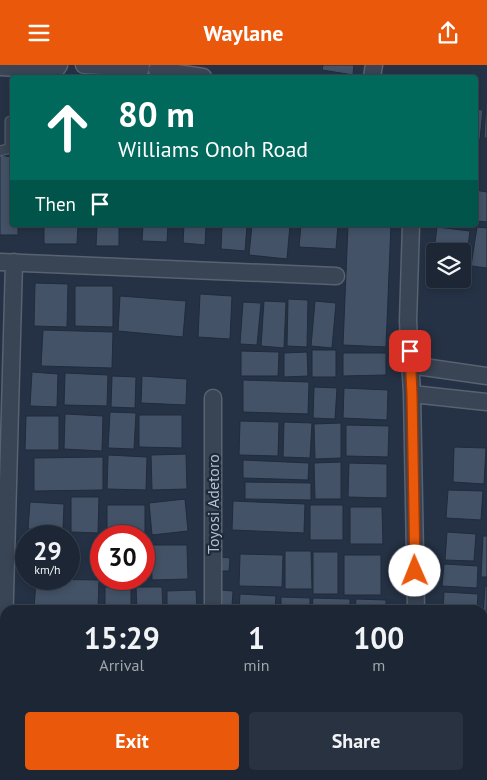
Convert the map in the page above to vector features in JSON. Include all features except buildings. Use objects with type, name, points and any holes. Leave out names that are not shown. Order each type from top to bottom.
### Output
[{"type":"street","points":[[0,67],[52,70],[59,65]]},
{"type":"street","points":[[84,65],[149,69],[190,75]]},
{"type":"street","points":[[412,227],[408,321],[412,395],[416,605]]},
{"type":"street","points":[[2,605],[7,262],[336,276]]},
{"type":"street","points":[[410,365],[487,375]]},
{"type":"street","points":[[412,395],[487,402]]},
{"type":"street","name":"Toyosi Adetoro","points":[[213,398],[213,605]]},
{"type":"lane","points":[[0,151],[10,147],[10,121]]},
{"type":"route","points":[[410,351],[415,571]]}]
